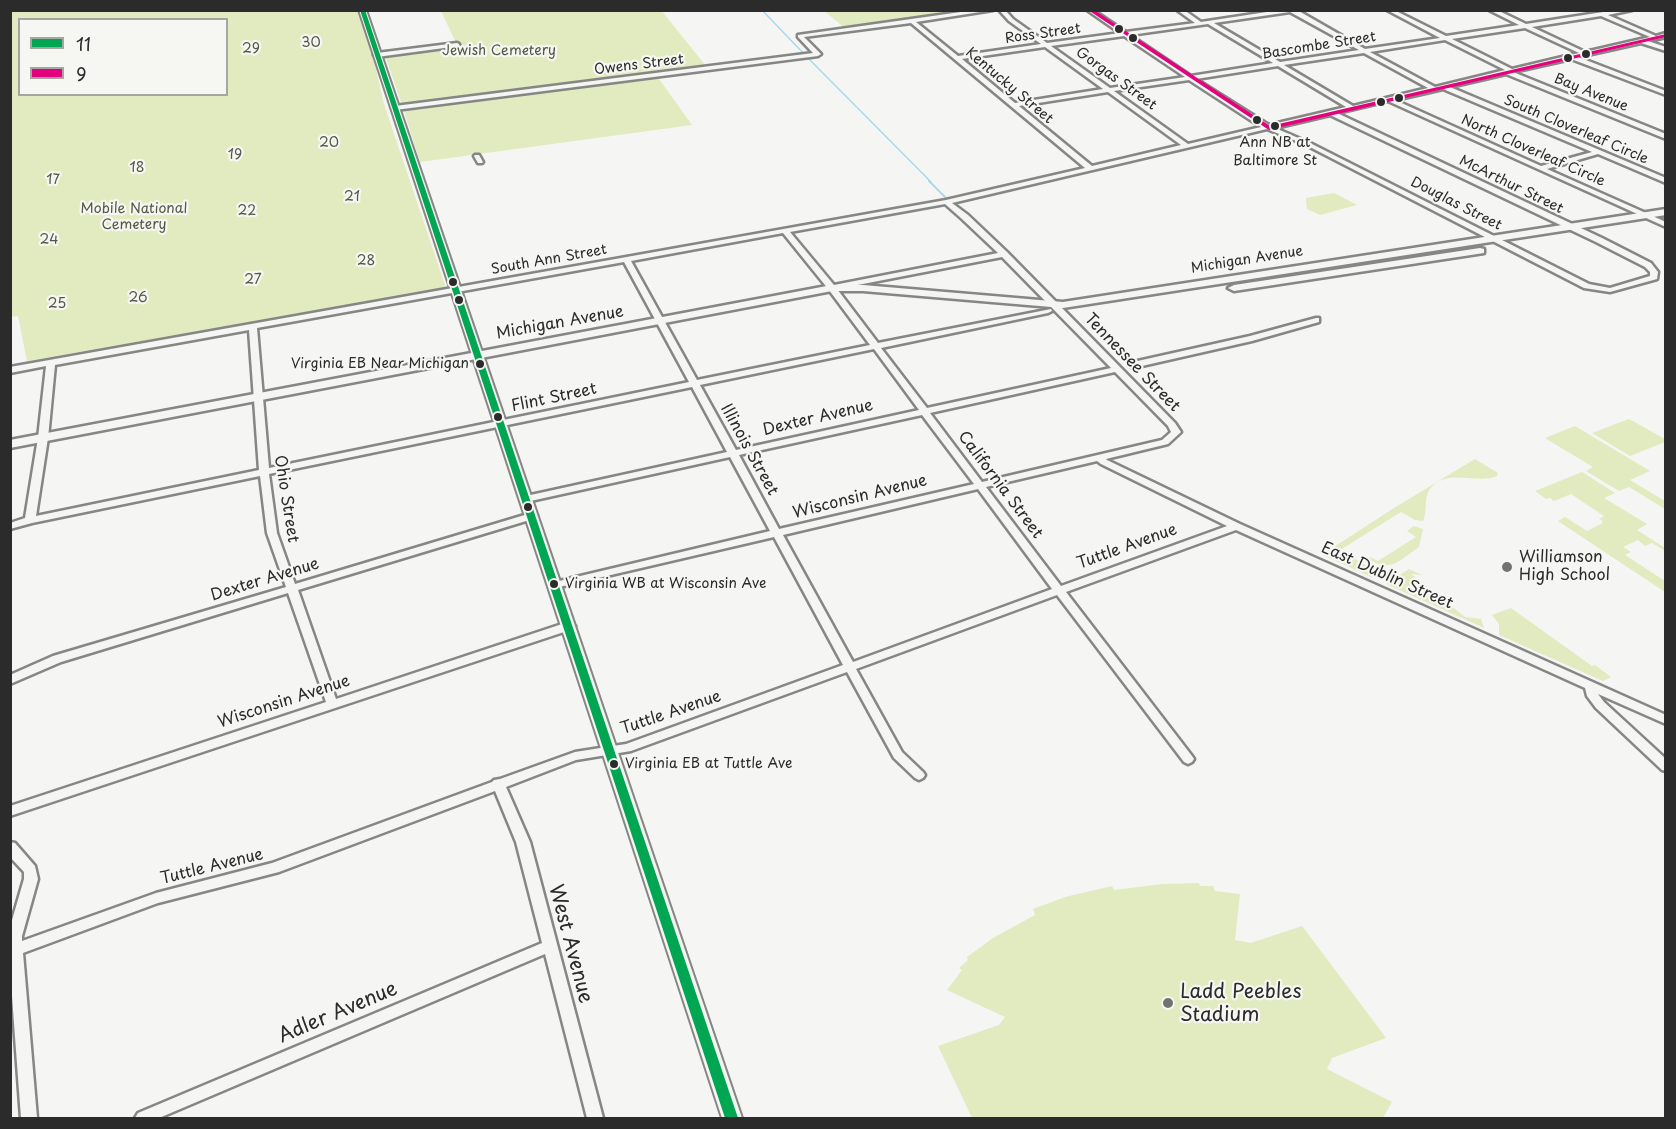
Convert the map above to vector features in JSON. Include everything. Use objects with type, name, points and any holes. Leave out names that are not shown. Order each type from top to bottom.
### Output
[{"type":"main road","name":"Michigan Avenue","points":[[10,444],[832,288],[881,284],[1054,309],[1645,215],[1664,221]]},
{"type":"main road","name":"Michigan Avenue","points":[[832,288],[1054,309],[1509,246],[1664,221]]},
{"type":"street","points":[[368,10],[362,11],[732,1119]]},
{"type":"street","points":[[912,21],[991,10]]},
{"type":"street","name":"Gorgas Street","points":[[1001,10],[1011,20],[1049,45],[1188,147]]},
{"type":"street","name":"Douglas Street","points":[[1089,10],[1260,124],[1308,144],[1587,286],[1610,290],[1634,284]]},
{"type":"street","points":[[1179,10],[1201,24]]},
{"type":"street","name":"Bay Avenue","points":[[1389,10],[1509,72],[1665,137]]},
{"type":"street","points":[[1491,10],[1585,54]]},
{"type":"street","points":[[1592,10],[1656,37]]},
{"type":"street","name":"Bascombe Street","points":[[1012,105],[1630,10]]},
{"type":"street","points":[[1293,11],[1434,89]]},
{"type":"street","name":"Ross Street","points":[[957,58],[1293,11]]},
{"type":"street","name":"Owens Street","points":[[395,108],[818,54],[800,36],[912,21]]},
{"type":"street","name":"Kentucky Street","points":[[912,21],[1091,169]]},
{"type":"street","points":[[1210,22],[1352,108]]},
{"type":"street","points":[[1188,147],[1665,35]]},
{"type":"street","points":[[1642,41],[1665,49]]},
{"type":"street","points":[[377,55],[457,45]]},
{"type":"street","points":[[1572,57],[1665,93]]},
{"type":"street","name":"South Cloverleaf Circle","points":[[1444,87],[1665,181]]},
{"type":"street","points":[[1657,89],[1665,87]]},
{"type":"street","name":"North Cloverleaf Circle","points":[[1390,99],[1645,215]]},
{"type":"street","name":"McArthur Street","points":[[1331,113],[1648,265],[1654,272],[1654,276],[1634,284]]},
{"type":"street","name":"South Ann Street","points":[[10,370],[946,202],[1188,147]]},
{"type":"street","points":[[1542,168],[1599,152]]},
{"type":"street","name":"Tennessee Street","points":[[946,202],[1004,254],[1054,309],[1172,425],[1176,432],[1172,438]]},
{"type":"street","name":"California Street","points":[[785,231],[832,288],[1188,759]]},
{"type":"street","points":[[881,284],[1004,254]]},
{"type":"street","name":"Illinois Street","points":[[627,260],[898,755],[919,775]]},
{"type":"street","name":"Flint Street","points":[[10,526],[30,520],[1054,309]]},
{"type":"street","points":[[1133,365],[1252,338],[1316,320]]},
{"type":"street","name":"Ohio Street","points":[[253,327],[264,472],[272,533],[332,703]]},
{"type":"street","points":[[30,520],[44,438],[51,362]]},
{"type":"street","name":"Dexter Avenue","points":[[526,499],[1117,369]]},
{"type":"street","name":"Wisconsin Avenue","points":[[555,585],[1166,442],[1172,438]]},
{"type":"street","name":"East Dublin Street","points":[[1098,457],[1236,526],[1665,720]]},
{"type":"street","name":"Dexter Avenue","points":[[10,680],[57,659],[532,516]]},
{"type":"street","name":"Tuttle Avenue","points":[[13,951],[156,898],[274,868],[575,756],[627,748],[1236,526]]},
{"type":"street","name":"Wisconsin Avenue","points":[[10,811],[568,626]]},
{"type":"street","points":[[1591,687],[1593,696],[1600,705],[1665,767]]},
{"type":"street","name":"West Avenue","points":[[498,783],[523,842],[595,1119]]},
{"type":"street","points":[[10,847],[30,870],[31,879],[13,951],[29,1119]]},
{"type":"street","name":"Adler Avenue","points":[[143,1119],[550,946]]},
{"type":"green space","name":"Mobile National Cemetery","points":[[11,10],[358,11],[373,57],[384,104],[446,288],[27,361],[18,316],[10,317]]},
{"type":"green space","name":"Jewish Cemetery","points":[[661,10],[706,66],[402,105],[385,55],[458,47],[441,11]]},
{"type":"green space","points":[[824,11],[991,11],[845,28]]},
{"type":"green space","points":[[657,76],[692,125],[420,162],[403,108]]},
{"type":"green space","points":[[1334,193],[1357,205],[1320,215],[1307,209],[1306,198]]},
{"type":"green space","points":[[1629,419],[1665,439],[1665,442],[1630,456],[1592,433]]},
{"type":"green space","points":[[1575,426],[1650,471],[1630,480],[1665,501],[1665,509],[1629,487],[1619,491],[1586,471],[1593,467],[1545,438]]},
{"type":"green space","points":[[1475,459],[1498,473],[1497,476],[1480,479],[1453,478],[1437,482],[1428,493],[1423,521],[1415,520],[1401,512],[1340,550],[1374,570],[1376,574],[1371,577],[1323,554],[1394,508]]},
{"type":"green space","points":[[1582,472],[1615,493],[1604,498],[1647,524],[1637,530],[1665,548],[1665,551],[1652,543],[1645,546],[1638,540],[1623,547],[1631,552],[1625,555],[1665,581],[1665,592],[1558,521],[1565,517],[1587,531],[1601,524],[1603,521],[1599,519],[1604,516],[1571,494],[1554,501],[1550,498],[1546,499],[1535,491]]},
{"type":"green space","points":[[1414,526],[1423,529],[1419,547],[1406,557],[1389,565],[1368,559],[1370,557],[1378,561],[1416,537],[1407,531]]},
{"type":"green space","points":[[1409,569],[1422,575],[1411,574],[1465,617],[1481,619],[1484,628],[1386,584]]},
{"type":"green space","points":[[1511,608],[1611,677],[1603,681],[1499,635],[1499,624],[1492,615]]},
{"type":"green space","name":"Ladd Peebles Stadium","points":[[1199,883],[1200,886],[1213,886],[1215,891],[1240,894],[1235,940],[1251,943],[1302,926],[1386,1038],[1332,1058],[1327,1069],[1392,1102],[1383,1118],[972,1118],[938,1046],[999,1025],[1005,1017],[947,990],[962,970],[959,968],[968,960],[967,957],[993,938],[1035,915],[1033,909],[1065,897],[1112,886],[1114,890],[1162,884]]},
{"type":"waterway","points":[[762,10],[805,55]]},
{"type":"waterway","points":[[808,58],[931,182]]},
{"type":"waterway","points":[[929,181],[946,198]]},
{"type":"transit line","name":"11","points":[[362,10],[732,1118]]},
{"type":"transit line","name":"9","points":[[1090,10],[1269,128],[1666,35]]},
{"type":"place","name":"Ann NB at Baltimore St","points":[[1275,126]]},
{"type":"place","name":"Virginia EB Near Michigan","points":[[480,364]]},
{"type":"place","name":"Williamson High School","points":[[1507,567]]},
{"type":"place","name":"Virginia WB at Wisconsin Ave","points":[[554,584]]},
{"type":"place","name":"Virginia EB at Tuttle Ave","points":[[614,764]]},
{"type":"place","name":"Ladd Peebles Stadium","points":[[1168,1003]]},
{"type":"park label","name":"30","points":[[311,43]]},
{"type":"park label","name":"29","points":[[251,49]]},
{"type":"park label","name":"20","points":[[329,143]]},
{"type":"park label","name":"19","points":[[235,155]]},
{"type":"park label","name":"18","points":[[137,168]]},
{"type":"park label","name":"17","points":[[53,180]]},
{"type":"park label","name":"21","points":[[352,197]]},
{"type":"park label","name":"22","points":[[247,211]]},
{"type":"park label","name":"24","points":[[49,240]]},
{"type":"park label","name":"28","points":[[366,261]]},
{"type":"park label","name":"27","points":[[253,280]]},
{"type":"park label","name":"26","points":[[138,298]]},
{"type":"park label","name":"25","points":[[57,304]]}]
